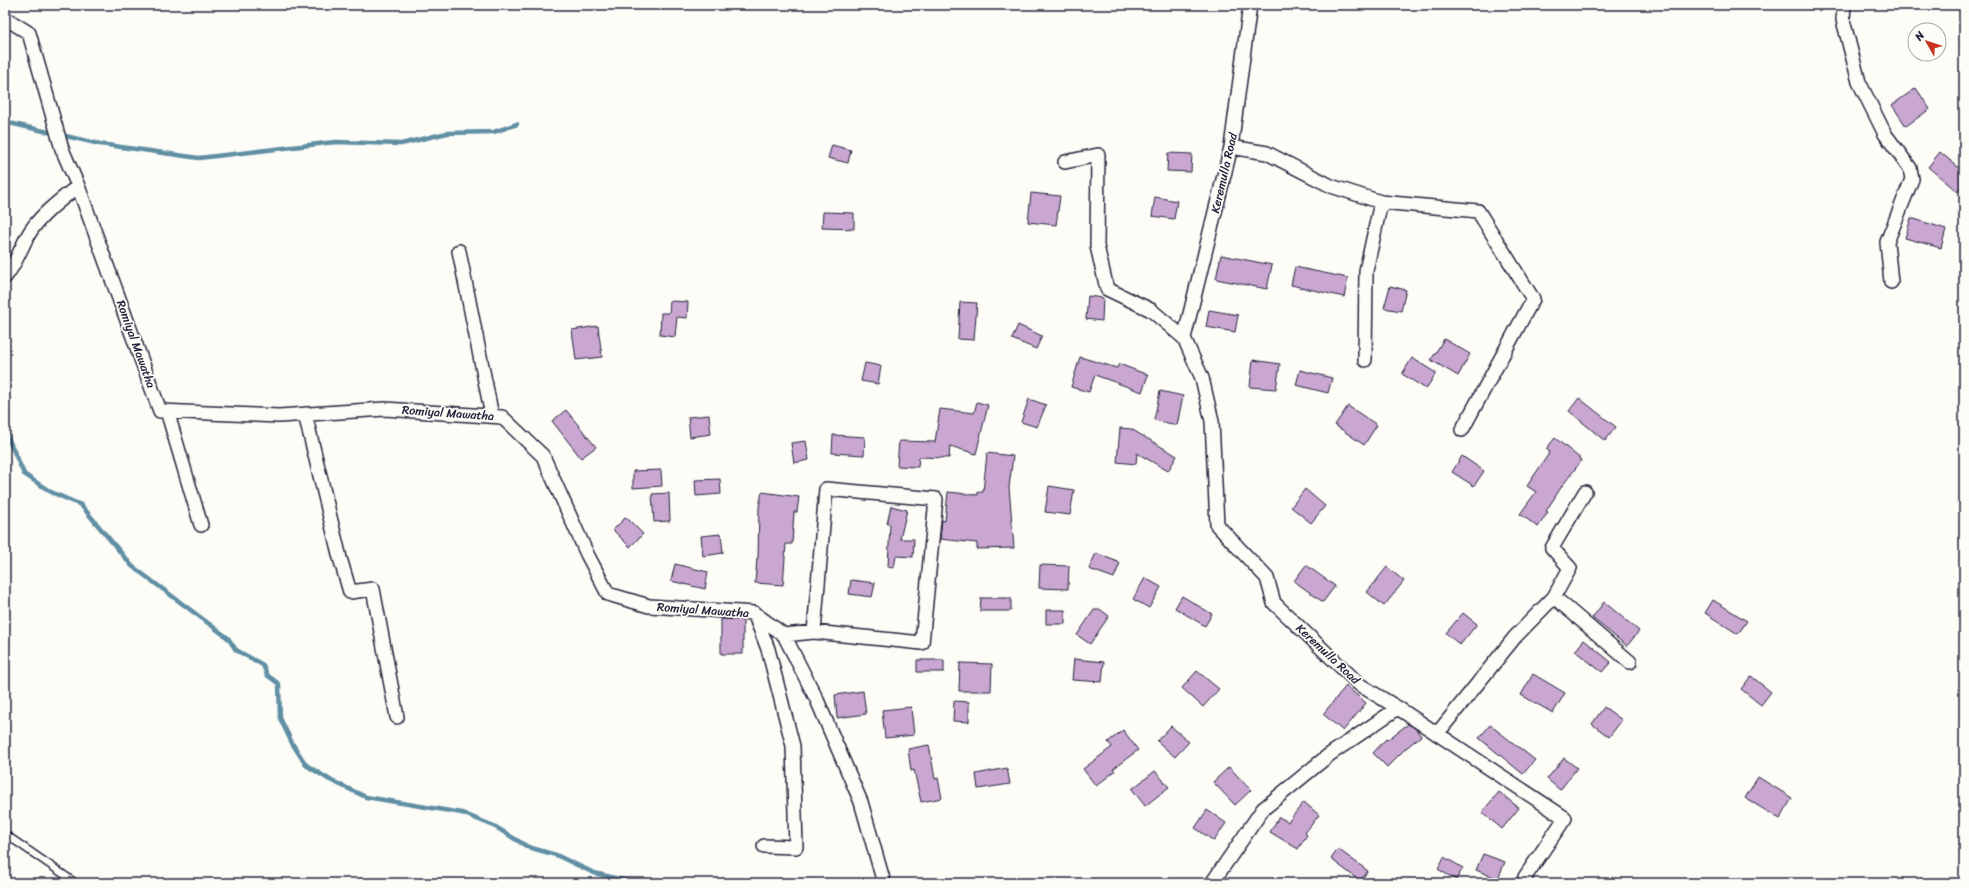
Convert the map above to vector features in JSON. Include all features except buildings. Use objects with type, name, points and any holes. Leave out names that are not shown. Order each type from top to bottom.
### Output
[{"type":"street","name":"Keremulla Road","points":[[1184,338],[1231,147],[1250,5]]},
{"type":"street","points":[[1844,5],[1843,20],[1859,82],[1885,134],[1910,168],[1912,179],[1887,242],[1891,282]]},
{"type":"street","name":"Romiyal Mawatha","points":[[5,18],[29,34],[62,149],[78,186],[160,411],[279,416],[385,409],[502,417],[543,456],[587,554],[608,594],[649,606],[754,613],[784,635],[817,700],[861,802],[884,883]]},
{"type":"street","points":[[1231,147],[1267,152],[1331,186],[1381,202],[1478,211],[1533,299],[1462,430]]},
{"type":"street","name":"Keremulla Road","points":[[1065,162],[1098,156],[1097,246],[1107,289],[1151,310],[1184,338],[1202,378],[1212,422],[1216,525],[1267,578],[1274,603],[1360,685],[1398,708],[1565,818],[1524,877],[1526,883]]},
{"type":"street","points":[[5,278],[15,265],[32,229],[56,203],[78,186]]},
{"type":"street","points":[[1365,360],[1366,271],[1381,202]]},
{"type":"street","points":[[459,250],[492,416]]},
{"type":"street","points":[[167,411],[201,525]]},
{"type":"street","points":[[306,414],[340,558],[350,592],[373,589],[397,717]]},
{"type":"street","points":[[784,635],[814,632],[922,643],[936,499],[826,489],[814,632]]},
{"type":"street","points":[[1437,734],[1515,637],[1554,597],[1570,568],[1552,548],[1585,492]]},
{"type":"street","points":[[1554,597],[1630,662]]},
{"type":"street","points":[[754,613],[768,649],[793,746],[796,847],[764,846]]},
{"type":"street","points":[[1212,883],[1263,809],[1329,755],[1398,708]]},
{"type":"lane","points":[[5,834],[76,883]]},
{"type":"waterway","points":[[5,122],[100,144],[199,158],[335,142],[401,144],[447,133],[494,132],[517,124]]},
{"type":"waterway","points":[[5,431],[24,474],[51,492],[81,505],[132,566],[228,638],[236,650],[263,665],[267,675],[279,684],[280,718],[292,743],[306,765],[330,780],[366,797],[462,813],[494,826],[528,847],[556,855],[594,873],[636,883]]}]
